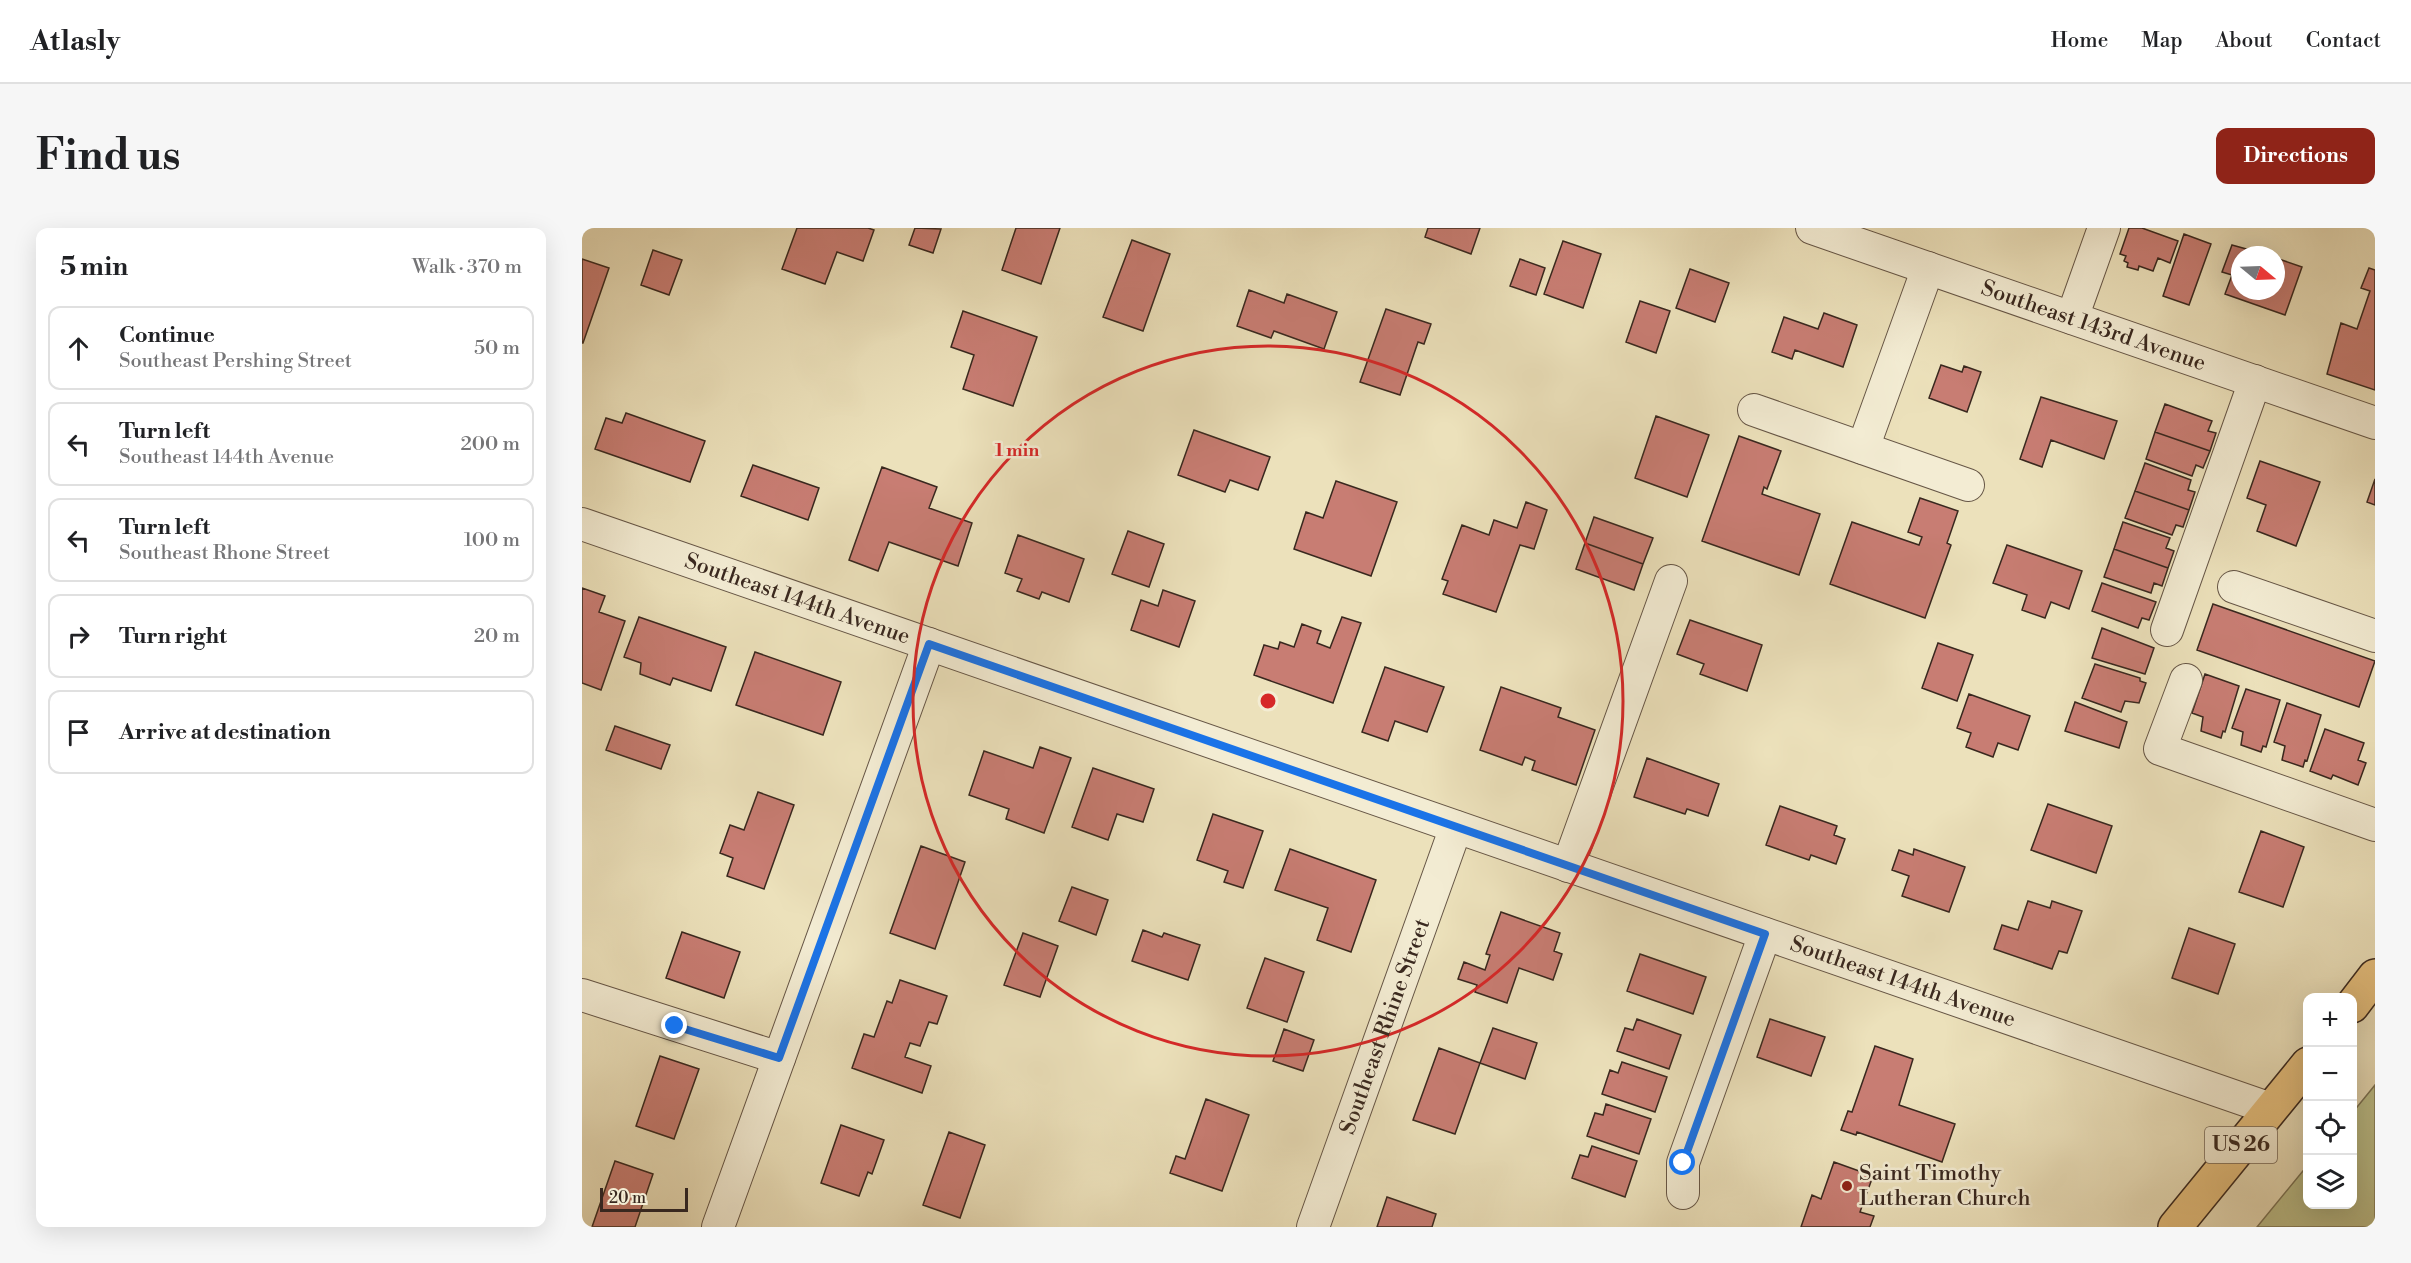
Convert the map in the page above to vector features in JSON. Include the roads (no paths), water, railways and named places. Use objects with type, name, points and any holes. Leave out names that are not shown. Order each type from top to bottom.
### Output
[{"type":"main road","name":"US 26","points":[[2175,1227],[2303,1069]]},
{"type":"street","name":"Southeast 143rd Avenue","points":[[1812,228],[2375,423]]},
{"type":"street","points":[[2072,318],[2104,228]]},
{"type":"street","points":[[1863,448],[1928,268]]},
{"type":"street","points":[[2167,630],[2255,381]]},
{"type":"street","points":[[1754,410],[1968,485]]},
{"type":"street","name":"Southeast 144th Avenue","points":[[582,524],[2271,1109]]},
{"type":"street","points":[[1568,866],[1671,581]]},
{"type":"street","points":[[2234,587],[2375,636]]},
{"type":"street","points":[[718,1227],[929,644]]},
{"type":"street","points":[[2186,680],[2160,749],[2375,825]]},
{"type":"street","name":"Southeast Rhine Street","points":[[1313,1227],[1456,827]]},
{"type":"street","points":[[1683,1193],[1683,1163],[1765,934]]},
{"type":"street","points":[[582,995],[779,1058]]},
{"type":"place","name":"Saint Timothy Lutheran Church","points":[[1847,1186]]}]
